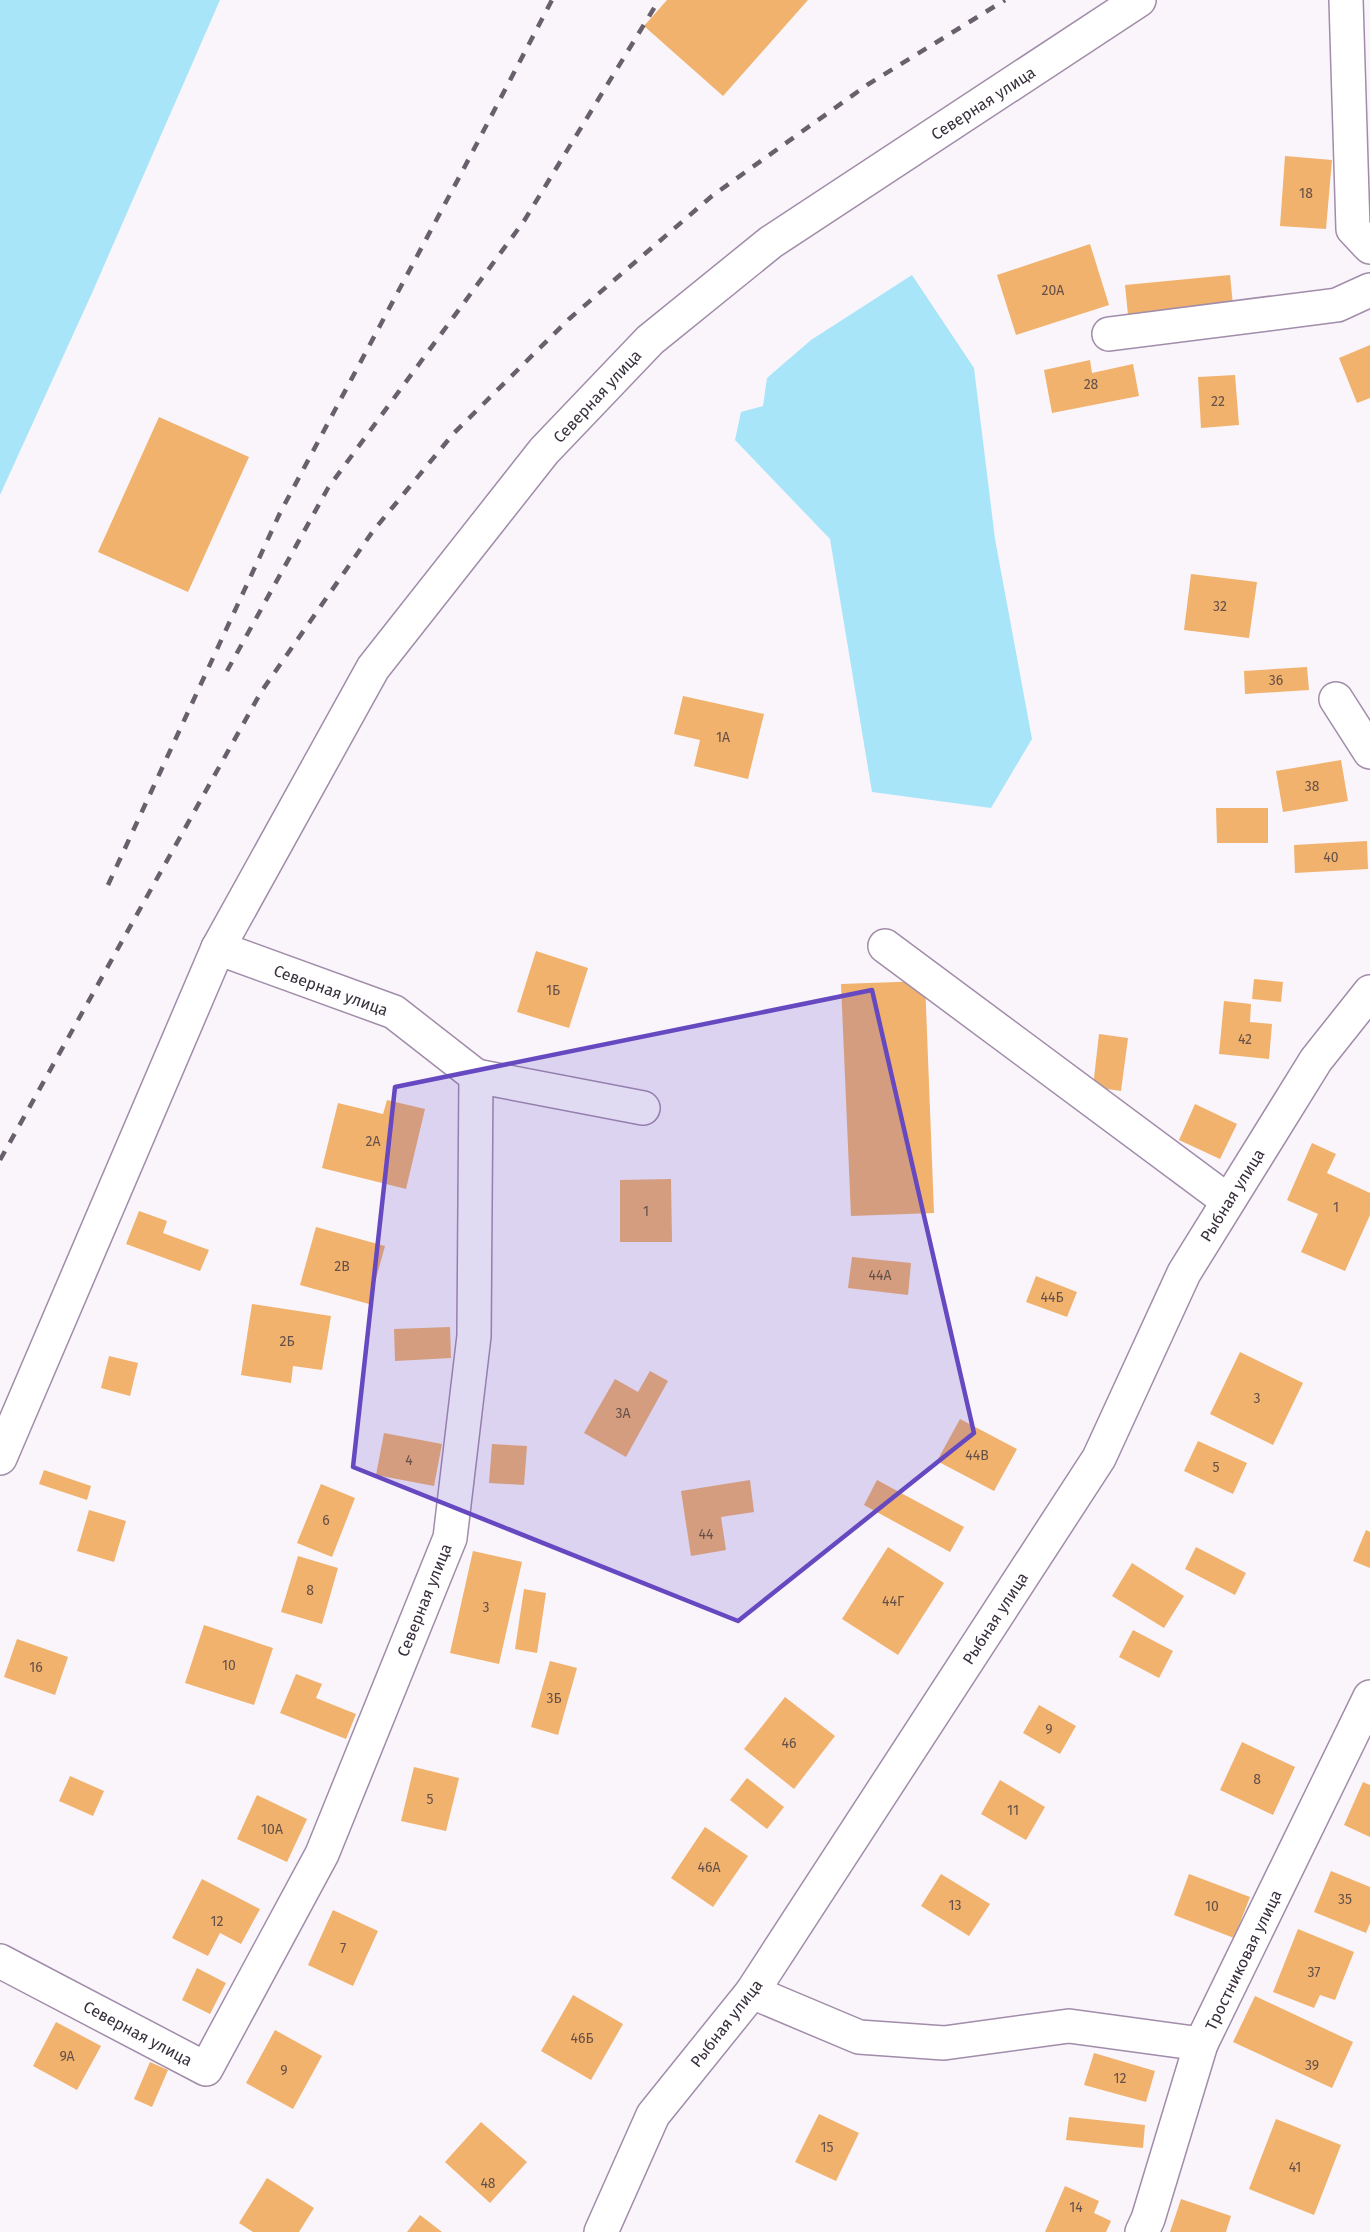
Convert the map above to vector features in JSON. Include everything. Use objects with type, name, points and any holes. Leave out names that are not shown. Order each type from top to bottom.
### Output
[{"type":"street","name":"Северная улица","points":[[0,1458],[218,948],[373,668],[544,451],[650,340],[771,242],[1139,0]]},
{"type":"street","points":[[1346,0],[1353,229],[1370,247]]},
{"type":"street","points":[[1109,334],[1337,305],[1370,290]]},
{"type":"street","points":[[1336,699],[1370,752]]},
{"type":"street","points":[[885,946],[1228,1201]]},
{"type":"street","name":"Северная улица","points":[[0,1960],[206,2069],[316,1864],[450,1539],[474,1336],[476,1076],[394,1012],[218,948]]},
{"type":"street","name":"Рыбная улица","points":[[601,2232],[653,2115],[752,1992],[1099,1458],[1184,1273],[1316,1060],[1370,993]]},
{"type":"street","points":[[476,1076],[643,1108]]},
{"type":"street","name":"Тростниковая улица","points":[[1142,2232],[1148,2219],[1201,2044],[1370,1697]]},
{"type":"street","points":[[752,1992],[859,2037],[944,2043],[1069,2026],[1201,2044]]},
{"type":"highlighted area","points":[[872,990],[974,1433],[738,1621],[353,1467],[395,1087]]},
{"type":"water","points":[[0,0],[220,0],[92,293],[0,495]]},
{"type":"water","points":[[912,275],[974,368],[995,539],[1032,739],[991,808],[872,792],[830,539],[735,440],[741,412],[763,406],[767,378],[811,340]]},
{"type":"building","points":[[667,0],[808,0],[723,96],[644,26]]},
{"type":"building","points":[[1285,156],[1332,160],[1326,229],[1280,226]]},
{"type":"building","points":[[1090,244],[1109,305],[1016,335],[997,275]]},
{"type":"building","points":[[1230,275],[1233,305],[1128,315],[1125,285]]},
{"type":"building","points":[[1370,345],[1370,398],[1357,403],[1339,358]]},
{"type":"building","points":[[1090,360],[1092,373],[1133,364],[1139,396],[1052,413],[1044,370]]},
{"type":"building","points":[[1235,375],[1239,425],[1201,428],[1198,377]]},
{"type":"building","points":[[159,417],[249,457],[188,592],[98,552]]},
{"type":"building","points":[[1191,574],[1257,582],[1249,638],[1184,630]]},
{"type":"building","points":[[1307,667],[1309,690],[1245,694],[1244,671]]},
{"type":"building","points":[[683,696],[764,714],[748,779],[694,766],[700,740],[674,734]]},
{"type":"building","points":[[1341,760],[1348,801],[1283,812],[1276,771]]},
{"type":"building","points":[[1216,808],[1268,808],[1268,843],[1217,843]]},
{"type":"building","points":[[1367,841],[1368,869],[1295,873],[1294,845]]},
{"type":"building","points":[[536,951],[588,968],[569,1028],[517,1012]]},
{"type":"building","points":[[1254,979],[1283,982],[1281,1002],[1252,999]]},
{"type":"building","points":[[925,981],[934,1213],[851,1216],[841,984]]},
{"type":"building","points":[[1224,1001],[1251,1004],[1250,1022],[1272,1024],[1269,1059],[1219,1054]]},
{"type":"building","points":[[1099,1034],[1128,1038],[1121,1091],[1093,1087]]},
{"type":"building","points":[[387,1100],[425,1109],[406,1189],[322,1168],[338,1103],[383,1114]]},
{"type":"building","points":[[1195,1104],[1237,1124],[1220,1159],[1179,1140]]},
{"type":"building","points":[[1312,1143],[1336,1154],[1327,1173],[1370,1193],[1370,1215],[1345,1271],[1301,1252],[1318,1214],[1287,1200]]},
{"type":"building","points":[[671,1179],[672,1242],[620,1242],[620,1180]]},
{"type":"building","points":[[139,1211],[167,1221],[163,1233],[209,1250],[200,1271],[126,1244]]},
{"type":"building","points":[[316,1227],[385,1246],[369,1304],[300,1285]]},
{"type":"building","points":[[852,1257],[911,1263],[908,1295],[848,1288]]},
{"type":"building","points":[[1036,1276],[1077,1292],[1067,1317],[1026,1302]]},
{"type":"building","points":[[252,1304],[331,1316],[322,1370],[293,1366],[291,1383],[241,1375]]},
{"type":"building","points":[[450,1327],[451,1358],[395,1361],[394,1329]]},
{"type":"building","points":[[1240,1352],[1303,1383],[1273,1445],[1210,1414]]},
{"type":"building","points":[[109,1356],[138,1363],[130,1396],[101,1388]]},
{"type":"building","points":[[650,1371],[668,1381],[626,1457],[584,1433],[615,1379],[638,1392]]},
{"type":"building","points":[[960,1419],[1017,1449],[994,1491],[937,1461]]},
{"type":"building","points":[[384,1433],[442,1444],[434,1486],[376,1475]]},
{"type":"building","points":[[1198,1441],[1247,1463],[1233,1494],[1184,1471]]},
{"type":"building","points":[[492,1444],[527,1446],[524,1485],[489,1483]]},
{"type":"building","points":[[44,1470],[91,1486],[87,1500],[39,1484]]},
{"type":"building","points":[[750,1480],[754,1512],[721,1517],[726,1550],[691,1556],[681,1491]]},
{"type":"building","points":[[877,1480],[964,1527],[950,1552],[864,1505]]},
{"type":"building","points":[[321,1484],[355,1498],[332,1557],[297,1543]]},
{"type":"building","points":[[89,1510],[126,1521],[114,1562],[77,1551]]},
{"type":"building","points":[[1366,1530],[1370,1532],[1370,1568],[1353,1561]]},
{"type":"building","points":[[888,1547],[944,1583],[898,1655],[842,1619]]},
{"type":"building","points":[[1196,1547],[1246,1573],[1235,1595],[1185,1569]]},
{"type":"building","points":[[473,1551],[522,1562],[499,1664],[450,1653]]},
{"type":"building","points":[[298,1556],[338,1568],[322,1624],[281,1612]]},
{"type":"building","points":[[1132,1563],[1184,1596],[1164,1628],[1112,1596]]},
{"type":"building","points":[[524,1589],[546,1593],[537,1653],[515,1649]]},
{"type":"building","points":[[204,1625],[273,1648],[254,1705],[185,1683]]},
{"type":"building","points":[[1133,1630],[1173,1651],[1159,1678],[1119,1657]]},
{"type":"building","points":[[17,1639],[68,1657],[55,1695],[4,1677]]},
{"type":"building","points":[[550,1661],[577,1668],[558,1735],[531,1727]]},
{"type":"building","points":[[296,1674],[322,1684],[316,1698],[356,1714],[346,1739],[280,1713]]},
{"type":"building","points":[[785,1697],[835,1736],[794,1789],[744,1749]]},
{"type":"building","points":[[1039,1705],[1076,1726],[1060,1754],[1023,1733]]},
{"type":"building","points":[[1242,1742],[1295,1767],[1273,1815],[1220,1790]]},
{"type":"building","points":[[414,1767],[459,1778],[446,1831],[401,1821]]},
{"type":"building","points":[[70,1776],[104,1791],[93,1816],[59,1801]]},
{"type":"building","points":[[747,1778],[784,1807],[767,1829],[730,1800]]},
{"type":"building","points":[[1000,1780],[1045,1807],[1026,1840],[981,1814]]},
{"type":"building","points":[[1363,1782],[1370,1785],[1370,1837],[1344,1825]]},
{"type":"building","points":[[257,1795],[307,1819],[287,1862],[237,1839]]},
{"type":"building","points":[[705,1827],[748,1856],[713,1907],[671,1878]]},
{"type":"building","points":[[1331,1871],[1370,1887],[1370,1923],[1366,1933],[1314,1912]]},
{"type":"building","points":[[941,1874],[990,1904],[969,1936],[921,1906]]},
{"type":"building","points":[[1189,1874],[1250,1897],[1234,1938],[1174,1915]]},
{"type":"building","points":[[202,1879],[260,1909],[241,1944],[220,1933],[208,1956],[172,1938]]},
{"type":"building","points":[[333,1910],[378,1931],[353,1986],[308,1965]]},
{"type":"building","points":[[1298,1929],[1354,1952],[1335,2000],[1320,1995],[1314,2008],[1273,1992]]},
{"type":"building","points":[[197,1968],[226,1983],[210,2014],[182,2000]]},
{"type":"building","points":[[573,1995],[623,2024],[591,2080],[541,2051]]},
{"type":"building","points":[[1255,1996],[1353,2042],[1332,2088],[1233,2042]]},
{"type":"building","points":[[56,2022],[101,2046],[77,2090],[33,2066]]},
{"type":"building","points":[[275,2030],[322,2056],[293,2109],[246,2083]]},
{"type":"building","points":[[1094,2053],[1155,2071],[1146,2102],[1084,2085]]},
{"type":"building","points":[[150,2062],[168,2070],[152,2107],[134,2099]]},
{"type":"building","points":[[819,2114],[859,2133],[836,2181],[795,2162]]},
{"type":"building","points":[[1069,2117],[1145,2125],[1143,2148],[1066,2140]]},
{"type":"building","points":[[1276,2119],[1341,2145],[1314,2215],[1249,2189]]},
{"type":"building","points":[[481,2122],[527,2162],[490,2203],[445,2162]]},
{"type":"building","points":[[267,2178],[314,2208],[299,2232],[253,2232],[239,2223]]},
{"type":"building","points":[[1065,2186],[1099,2201],[1094,2213],[1111,2221],[1106,2232],[1045,2232]]},
{"type":"building","points":[[1181,2199],[1231,2216],[1226,2232],[1170,2232]]},
{"type":"building","points":[[420,2215],[442,2232],[407,2232]]},
{"type":"railway","points":[[108,885],[280,513],[552,0]]},
{"type":"railway","points":[[227,671],[328,488],[524,221],[659,0]]},
{"type":"railway","points":[[0,1160],[261,692],[373,531],[454,433],[569,319],[712,196],[867,85],[1005,0]]}]
